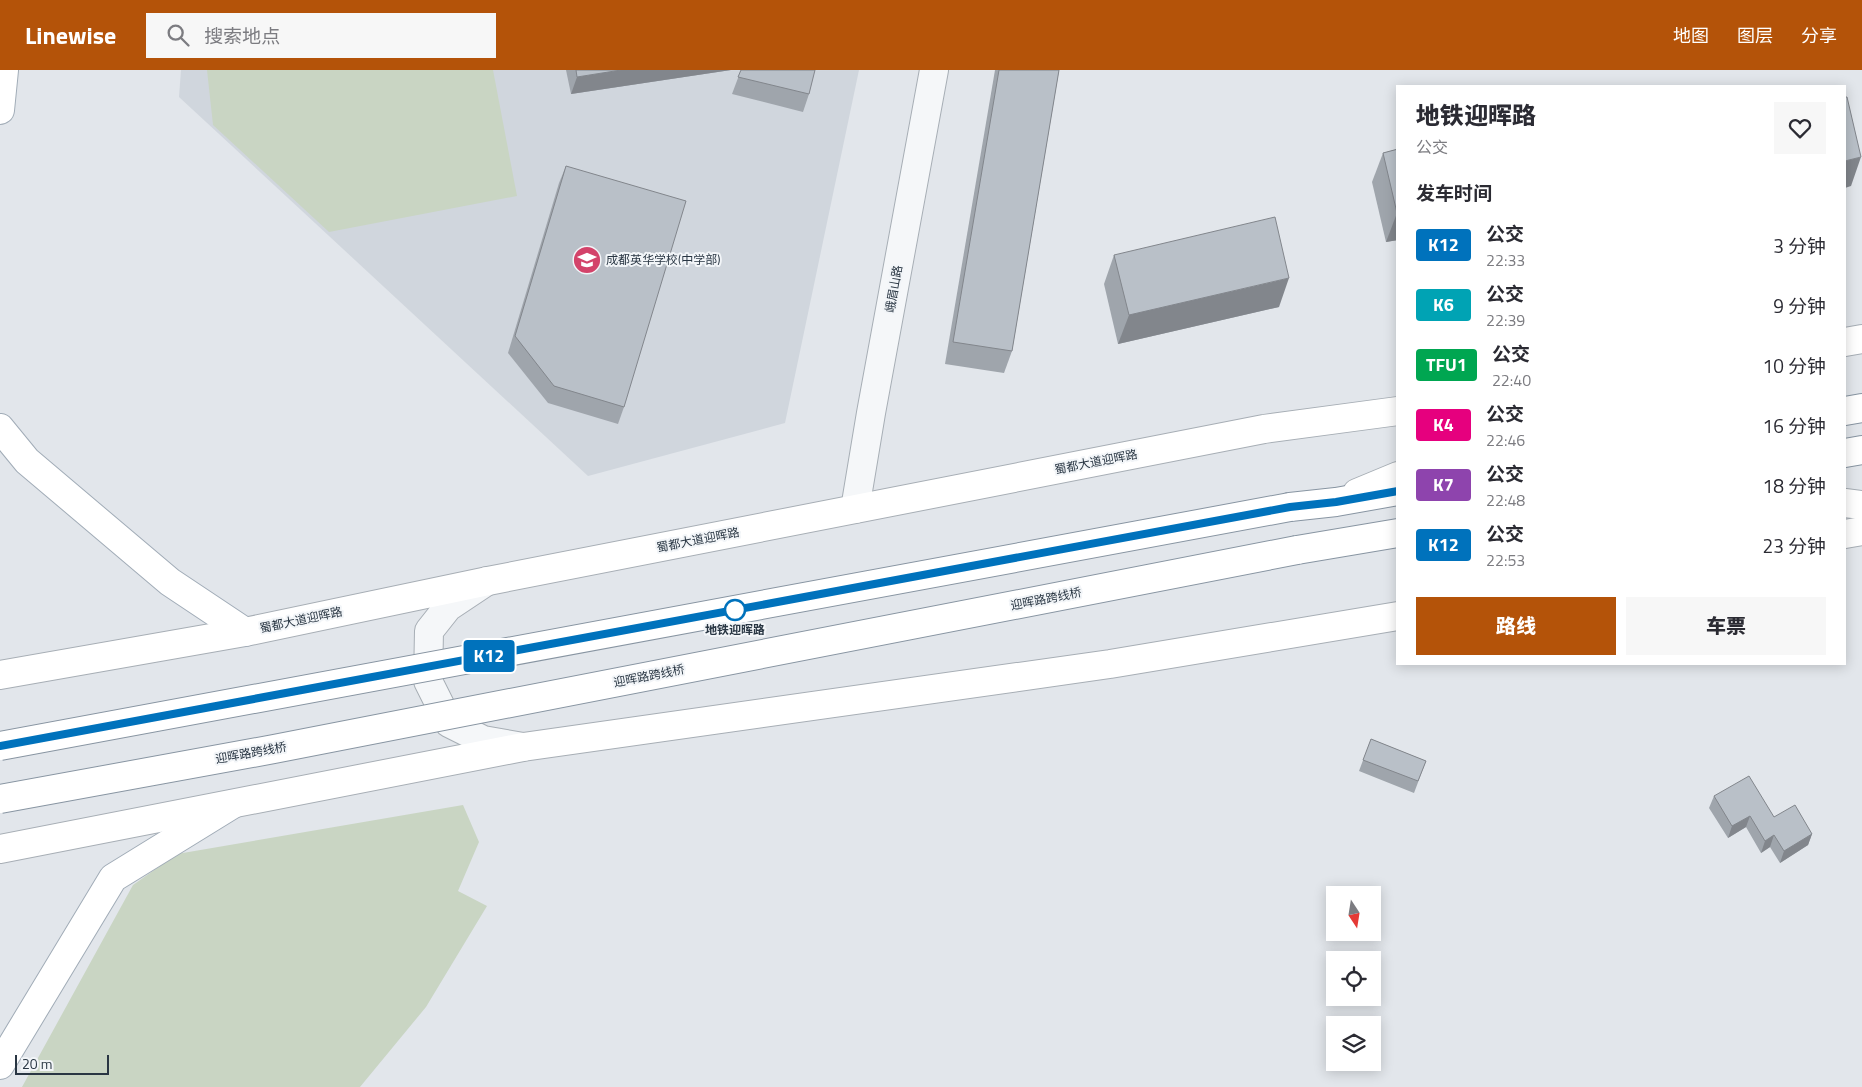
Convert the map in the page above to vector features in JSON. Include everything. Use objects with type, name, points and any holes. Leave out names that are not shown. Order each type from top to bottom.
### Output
[{"type":"main road","points":[[0,110],[4,70]]},
{"type":"main road","points":[[1846,342],[1862,339]]},
{"type":"main road","points":[[1846,411],[1862,408]]},
{"type":"main road","name":"蜀都大道迎晖路","points":[[0,676],[245,632],[488,580],[1264,429],[1396,411]]},
{"type":"main road","points":[[0,428],[27,461],[170,582],[245,632]]},
{"type":"main road","points":[[1846,453],[1862,450]]},
{"type":"main road","points":[[1336,502],[1396,477]]},
{"type":"main road","points":[[0,746],[1290,507],[1336,502],[1396,491]]},
{"type":"main road","points":[[1846,503],[1862,504]]},
{"type":"main road","points":[[1846,534],[1862,531]]},
{"type":"main road","name":"迎晖路跨线桥","points":[[0,799],[274,750],[1297,550],[1396,533]]},
{"type":"main road","points":[[0,849],[523,747],[1110,664],[1396,616]]},
{"type":"main road","points":[[0,1065],[113,878],[233,804]]},
{"type":"street","name":"峨眉山路","points":[[856,509],[873,403],[934,70]]},
{"type":"street","points":[[488,580],[448,607],[429,631],[428,681],[449,723],[483,740],[523,747]]},
{"type":"shaded area","name":"成都英华学校(中学部)","points":[[181,70],[859,70],[785,423],[588,476],[179,97]]},
{"type":"green space","points":[[207,70],[493,70],[517,196],[329,232],[213,125]]},
{"type":"green space","points":[[463,805],[479,842],[458,891],[487,906],[426,1007],[360,1087],[22,1087],[133,885],[177,854]]},
{"type":"building","points":[[576,70],[621,70],[577,77]]},
{"type":"building","points":[[741,70],[815,70],[809,94],[738,77]]},
{"type":"building","points":[[999,70],[1059,70],[1012,351],[953,342]]},
{"type":"building","points":[[1846,97],[1847,97],[1861,157],[1846,161]]},
{"type":"building","points":[[1396,150],[1396,209],[1383,153]]},
{"type":"building","points":[[566,166],[686,201],[624,407],[554,386],[515,336]]},
{"type":"building","points":[[1275,217],[1289,278],[1129,315],[1114,255]]},
{"type":"building","points":[[1371,739],[1426,761],[1418,781],[1363,760]]},
{"type":"building","points":[[1749,776],[1774,817],[1795,805],[1812,834],[1784,851],[1774,835],[1765,841],[1750,816],[1732,826],[1714,796]]},
{"type":"bus line","name":"K12","points":[[0,746],[1290,507],[1336,502],[1396,491]]},
{"type":"place","name":"成都英华学校(中学部)","points":[[587,260]]},
{"type":"place","name":"地铁迎晖路","points":[[735,610]]}]
